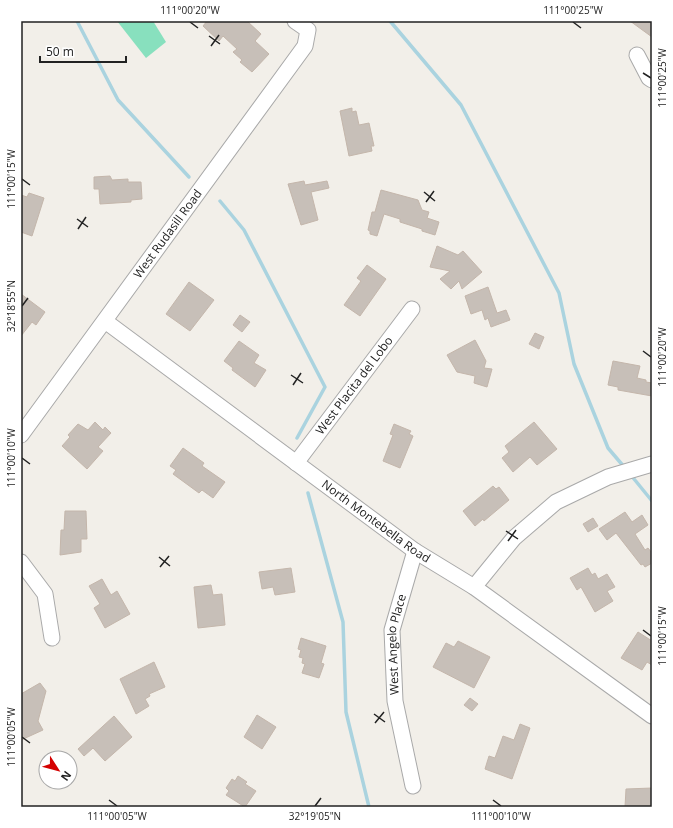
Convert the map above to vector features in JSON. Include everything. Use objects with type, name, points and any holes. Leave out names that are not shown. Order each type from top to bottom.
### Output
[{"type":"street","name":"West Rudasill Road","points":[[21,435],[305,46],[308,30],[294,21]]},
{"type":"street","points":[[637,55],[649,78],[652,80]]},
{"type":"street","name":"West Placita del Lobo","points":[[296,462],[412,309]]},
{"type":"street","name":"North Montebella Road","points":[[105,321],[415,551],[474,587],[652,716]]},
{"type":"street","points":[[474,587],[514,538],[556,502],[608,477],[652,464]]},
{"type":"street","name":"West Angelo Place","points":[[413,786],[395,701],[392,630],[415,551]]},
{"type":"street","points":[[21,562],[45,594],[52,638]]},
{"type":"green space","points":[[117,21],[153,21],[166,42],[146,58]]},
{"type":"building","points":[[207,21],[247,21],[261,34],[255,41],[269,54],[252,72],[240,62],[242,60],[233,52],[237,49],[223,36],[219,41],[203,26]]},
{"type":"building","points":[[630,21],[652,21],[652,37]]},
{"type":"building","points":[[352,108],[352,112],[356,111],[359,125],[369,123],[374,146],[371,146],[372,151],[349,156],[340,111]]},
{"type":"building","points":[[110,176],[112,180],[128,179],[128,182],[141,182],[142,199],[131,200],[131,202],[100,204],[99,189],[94,189],[94,177]]},
{"type":"building","points":[[304,181],[305,185],[327,181],[329,188],[311,192],[318,220],[301,225],[288,184]]},
{"type":"building","points":[[381,190],[418,200],[422,210],[429,212],[427,218],[439,222],[435,235],[400,222],[400,219],[384,214],[377,236],[370,234],[370,231],[368,230],[372,212],[375,212]]},
{"type":"building","points":[[29,193],[44,198],[32,236],[21,232],[21,195],[27,197]]},
{"type":"building","points":[[437,246],[458,255],[463,251],[482,272],[462,289],[459,281],[451,289],[440,279],[450,271],[430,267]]},
{"type":"building","points":[[367,265],[386,279],[360,316],[344,305],[361,281],[357,278]]},
{"type":"building","points":[[189,282],[214,300],[190,331],[166,314]]},
{"type":"building","points":[[488,287],[497,313],[506,310],[510,320],[491,327],[488,318],[485,320],[482,310],[471,314],[465,296]]},
{"type":"building","points":[[21,294],[45,312],[36,325],[32,322],[21,336]]},
{"type":"building","points":[[240,315],[250,322],[242,332],[233,325]]},
{"type":"building","points":[[535,333],[544,337],[539,349],[529,344]]},
{"type":"building","points":[[475,340],[486,361],[484,368],[492,369],[487,387],[474,383],[475,376],[457,372],[447,355]]},
{"type":"building","points":[[239,341],[259,355],[254,363],[266,370],[255,387],[232,370],[233,368],[224,361]]},
{"type":"building","points":[[613,361],[640,366],[637,378],[652,383],[652,396],[618,390],[618,387],[608,385]]},
{"type":"building","points":[[95,422],[103,430],[105,427],[111,433],[98,447],[103,451],[87,469],[62,446],[70,437],[68,435],[78,424],[88,430]]},
{"type":"building","points":[[534,422],[557,449],[537,465],[530,457],[513,472],[502,458],[509,452],[505,446]]},
{"type":"building","points":[[394,424],[411,431],[409,434],[413,436],[400,468],[383,461],[393,435],[390,434]]},
{"type":"building","points":[[183,448],[204,463],[202,466],[225,482],[213,498],[202,490],[199,493],[173,474],[176,470],[170,466]]},
{"type":"building","points":[[493,486],[496,489],[499,487],[509,500],[484,521],[483,519],[475,526],[463,511]]},
{"type":"building","points":[[65,511],[86,511],[87,539],[81,539],[81,552],[60,555],[61,530],[64,530]]},
{"type":"building","points":[[625,512],[632,522],[642,515],[648,525],[635,534],[645,550],[648,548],[652,553],[652,563],[645,567],[643,564],[641,565],[616,533],[607,540],[599,529]]},
{"type":"building","points":[[593,518],[598,526],[588,532],[583,524]]},
{"type":"building","points":[[291,568],[295,592],[275,595],[273,587],[262,589],[259,572]]},
{"type":"building","points":[[588,568],[592,575],[595,573],[598,579],[607,574],[615,587],[607,591],[613,601],[595,612],[581,587],[577,590],[570,578]]},
{"type":"building","points":[[102,579],[111,595],[117,591],[130,614],[105,628],[94,608],[100,604],[89,586]]},
{"type":"building","points":[[211,585],[213,595],[222,594],[225,625],[198,628],[194,587]]},
{"type":"building","points":[[638,632],[652,641],[652,665],[647,662],[642,670],[621,658]]},
{"type":"building","points":[[301,638],[326,646],[321,663],[324,664],[319,678],[302,673],[305,664],[302,663],[303,658],[299,657],[301,650],[298,649]]},
{"type":"building","points":[[458,641],[490,657],[474,688],[433,667],[446,643],[454,647]]},
{"type":"building","points":[[154,662],[165,687],[149,694],[150,696],[145,699],[149,706],[136,714],[120,679]]},
{"type":"building","points":[[40,683],[46,691],[38,721],[43,730],[21,740],[21,694]]},
{"type":"building","points":[[470,698],[478,704],[472,711],[464,705]]},
{"type":"building","points":[[257,715],[276,727],[262,749],[244,737]]},
{"type":"building","points":[[114,716],[132,737],[105,761],[93,748],[84,756],[78,749]]},
{"type":"building","points":[[520,724],[530,728],[512,779],[485,769],[489,756],[495,758],[503,736],[514,740]]},
{"type":"building","points":[[238,776],[247,782],[245,784],[256,791],[245,807],[226,795],[229,791],[226,788],[232,779],[235,781]]},
{"type":"building","points":[[652,788],[652,807],[625,807],[626,789]]},
{"type":"waterway","points":[[77,21],[118,100],[189,177]]},
{"type":"waterway","points":[[390,21],[461,105],[559,293],[574,364],[608,448],[625,468]]},
{"type":"waterway","points":[[220,201],[244,230],[325,387],[297,438]]},
{"type":"waterway","points":[[630,474],[652,501]]},
{"type":"waterway","points":[[308,493],[343,622],[346,712],[369,807]]}]
